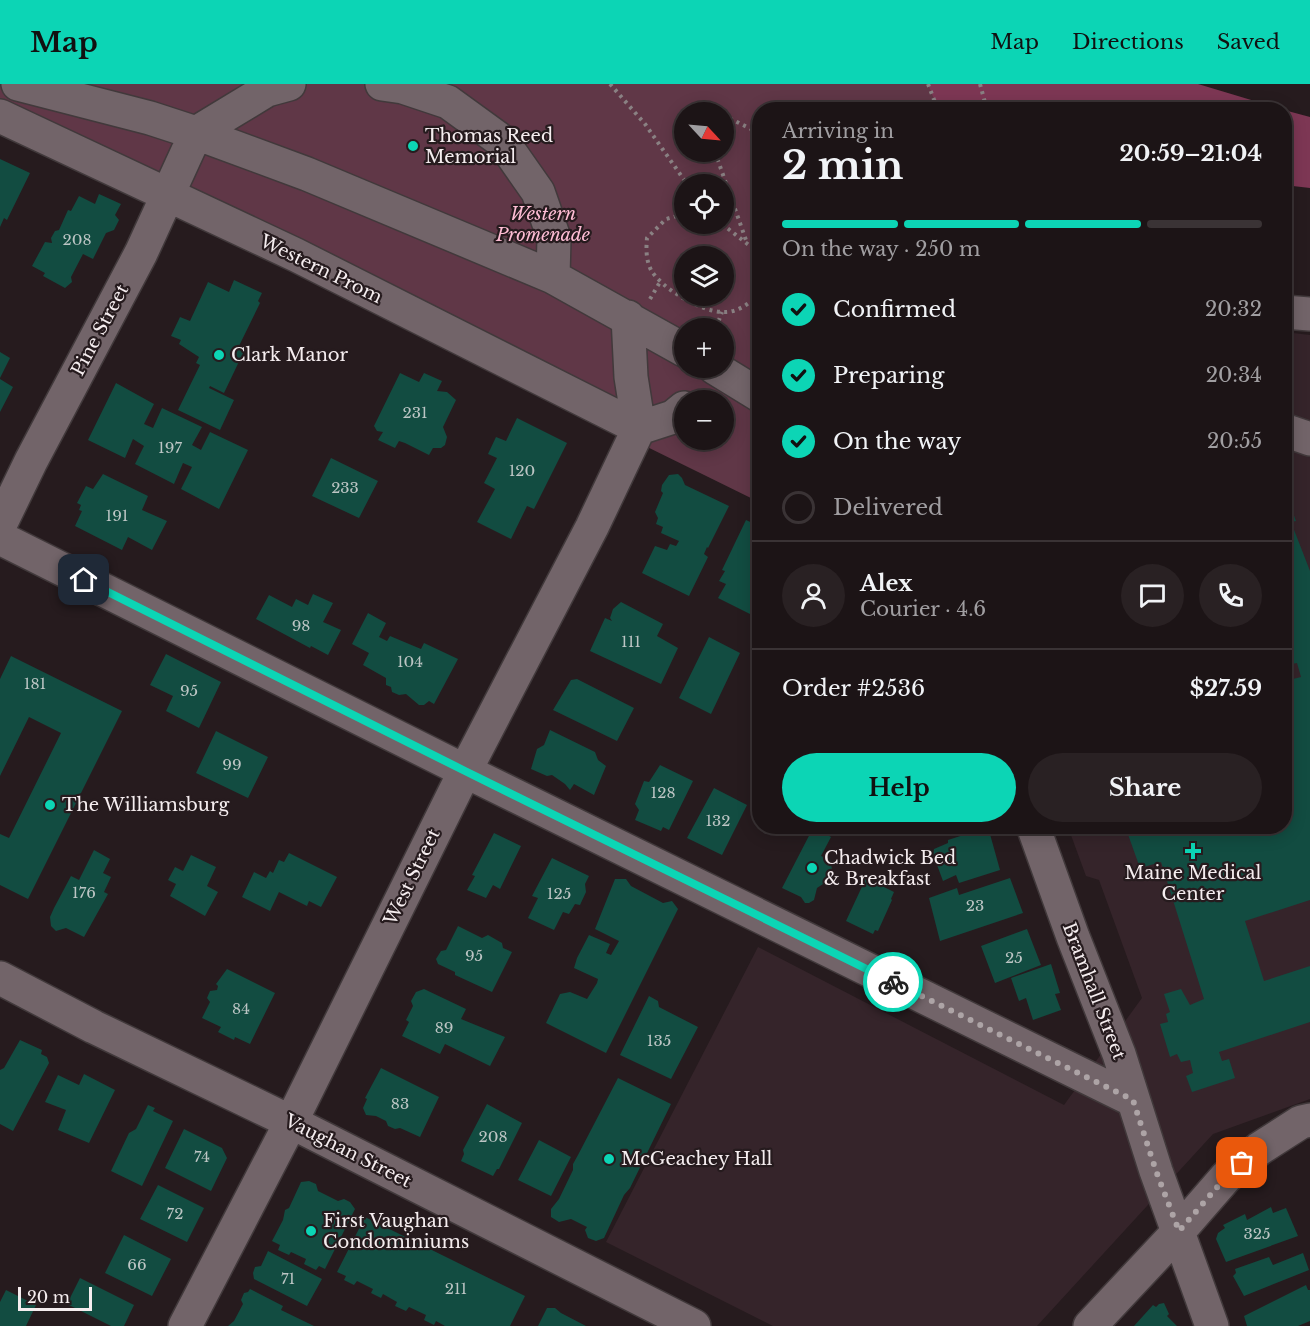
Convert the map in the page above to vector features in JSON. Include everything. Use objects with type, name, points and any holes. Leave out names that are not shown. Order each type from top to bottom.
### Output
[{"type":"street","points":[[18,84],[150,118],[307,174],[553,277],[674,344]]},
{"type":"street","points":[[196,133],[267,90],[290,84]]},
{"type":"street","points":[[382,84],[403,87],[448,102],[503,142],[538,192],[554,238],[553,277]]},
{"type":"street","name":"Western Prom","points":[[0,116],[296,255],[639,428]]},
{"type":"street","name":"Pine Street","points":[[0,525],[141,253],[196,133]]},
{"type":"street","points":[[1292,313],[1310,314]]},
{"type":"street","points":[[628,317],[631,377],[639,428],[674,416]]},
{"type":"street","points":[[703,390],[714,378]]},
{"type":"street","points":[[732,378],[752,391]]},
{"type":"street","name":"West Street","points":[[185,1326],[291,1122],[465,771],[592,527],[639,428]]},
{"type":"street","points":[[1292,432],[1310,438]]},
{"type":"street","points":[[0,538],[465,771],[1133,1100]]},
{"type":"street","name":"Bramhall Street","points":[[1035,834],[1119,1054],[1156,1171],[1212,1326]]},
{"type":"street","name":"Vaughan Street","points":[[0,978],[694,1326]]},
{"type":"street","points":[[1090,1326],[1226,1177],[1258,1149],[1307,1130]]},
{"type":"path","points":[[610,84],[645,124],[680,174]]},
{"type":"path","points":[[928,84],[935,102]]},
{"type":"path","points":[[980,84],[985,102]]},
{"type":"path","points":[[734,120],[752,130]]},
{"type":"path","points":[[719,162],[747,243]]},
{"type":"path","points":[[674,217],[666,219],[647,238],[646,253],[651,270],[669,289],[699,306],[722,312],[742,307],[752,300]]},
{"type":"path","points":[[734,233],[752,247]]},
{"type":"path","points":[[720,318],[722,312]]},
{"type":"shaded area","points":[[928,84],[1198,84],[1258,102],[935,102]]},
{"type":"shaded area","points":[[1292,112],[1310,117],[1310,188],[1292,186]]},
{"type":"shaded area","name":"Maine Medical Center","points":[[1292,333],[1310,335],[1310,1099],[1213,1134],[1037,1326],[773,1326],[606,1242],[758,947],[1064,1105],[1142,998],[1099,880],[1086,876],[1071,834],[1292,834]]},
{"type":"green space","name":"Western Promenade","points":[[0,84],[1010,84],[1015,102],[752,102],[752,499],[0,116]]},
{"type":"building","points":[[0,159],[30,173],[7,220],[4,218],[0,227]]},
{"type":"building","points":[[99,194],[121,204],[115,215],[119,220],[114,230],[106,233],[93,259],[83,254],[71,277],[72,282],[65,288],[43,276],[45,273],[32,266],[45,242],[52,243],[51,238],[55,231],[59,230],[68,210],[71,211],[79,196],[95,204]]},
{"type":"building","name":"Clark Manor","points":[[234,280],[262,293],[258,301],[260,303],[239,346],[245,349],[224,393],[210,386],[209,388],[234,400],[220,430],[178,410],[200,365],[196,363],[199,357],[179,344],[181,340],[171,336],[180,317],[190,321],[208,282],[229,292]]},
{"type":"building","points":[[0,352],[10,358],[0,378]]},
{"type":"building","points":[[400,373],[419,382],[424,373],[442,381],[437,391],[447,392],[456,400],[443,427],[447,437],[445,445],[441,448],[433,448],[429,455],[399,441],[395,448],[378,440],[383,432],[377,431],[374,426]]},
{"type":"building","points":[[0,379],[13,387],[0,412]]},
{"type":"building","points":[[116,383],[154,404],[144,424],[153,428],[162,408],[202,427],[192,445],[201,450],[210,432],[248,450],[219,509],[181,489],[192,467],[183,463],[174,484],[135,464],[144,446],[133,439],[125,458],[88,440]]},
{"type":"building","points":[[517,418],[567,443],[534,509],[527,506],[511,539],[477,522],[495,489],[484,483],[497,458],[488,454],[496,437],[506,441]]},
{"type":"building","points":[[331,458],[378,481],[359,518],[312,496]]},
{"type":"building","points":[[103,474],[148,496],[142,510],[167,521],[152,550],[128,537],[122,550],[75,526],[82,511],[79,510],[81,505],[77,503],[86,486],[93,489]]},
{"type":"building","points":[[678,474],[685,485],[729,506],[707,547],[704,554],[708,557],[689,596],[642,573],[655,546],[667,550],[670,544],[676,546],[679,541],[661,533],[663,527],[656,524],[658,518],[655,512],[663,493],[662,485],[669,475]]},
{"type":"building","points":[[1292,510],[1296,521],[1292,522]]},
{"type":"building","points":[[746,520],[752,523],[752,610],[750,614],[718,598],[726,584],[719,581],[725,571],[722,570]]},
{"type":"building","points":[[1292,525],[1310,571],[1310,900],[1245,921],[1264,981],[1310,966],[1310,1022],[1219,1052],[1222,1061],[1229,1059],[1235,1078],[1192,1092],[1186,1076],[1193,1073],[1190,1060],[1181,1062],[1177,1054],[1170,1057],[1160,1024],[1168,1022],[1166,1014],[1170,1012],[1164,994],[1181,989],[1190,1005],[1204,999],[1161,862],[1140,868],[1128,834],[1292,834],[1292,683],[1293,679],[1301,677],[1297,663],[1292,664]]},
{"type":"building","points":[[313,594],[333,603],[323,622],[341,630],[328,655],[256,619],[269,595],[292,607],[296,599],[308,605]]},
{"type":"building","points":[[621,602],[663,624],[657,636],[678,648],[661,684],[590,651],[605,618],[612,621],[610,618],[613,609]]},
{"type":"building","points":[[368,613],[386,623],[379,637],[387,641],[390,636],[421,649],[424,643],[458,659],[434,704],[429,701],[424,705],[419,705],[406,694],[399,695],[392,692],[391,687],[386,685],[386,678],[363,665],[369,653],[352,644]]},
{"type":"building","points":[[709,637],[740,653],[711,714],[679,698]]},
{"type":"building","points":[[166,654],[221,682],[199,728],[166,711],[173,696],[150,685]]},
{"type":"building","name":"The Williamsburg","points":[[11,656],[122,711],[28,899],[0,885],[0,834],[9,838],[61,733],[29,717],[0,776],[0,679]]},
{"type":"building","points":[[577,679],[634,708],[617,741],[553,710],[571,680]]},
{"type":"building","points":[[550,730],[595,752],[598,760],[606,766],[594,795],[574,784],[570,790],[552,775],[547,776],[531,769],[537,749],[544,745]]},
{"type":"building","points":[[216,731],[268,757],[248,798],[196,773]]},
{"type":"building","points":[[660,765],[693,781],[669,830],[663,827],[661,831],[635,820],[639,810],[635,804],[644,781],[649,782]]},
{"type":"building","points":[[714,788],[747,805],[722,855],[687,838]]},
{"type":"building","points":[[494,833],[521,846],[500,889],[493,885],[486,898],[467,890],[475,876],[472,875]]},
{"type":"building","name":"Chadwick Bed & Breakfast","points":[[810,834],[826,834],[831,837],[821,856],[831,860],[832,872],[817,888],[814,900],[805,903],[801,897],[782,888]]},
{"type":"building","points":[[966,834],[990,834],[1000,870],[959,883],[956,875],[943,881],[933,854],[934,849],[948,843],[948,840]]},
{"type":"building","points":[[94,850],[110,859],[103,873],[111,877],[104,892],[108,894],[84,937],[66,928],[56,931],[51,926],[50,917],[54,908],[71,876],[79,880]]},
{"type":"building","points":[[289,853],[337,877],[321,907],[309,901],[307,906],[279,892],[270,911],[242,897],[254,872],[266,878],[270,871],[273,873],[279,860],[284,862]]},
{"type":"building","points":[[191,855],[216,867],[207,886],[218,892],[205,916],[170,896],[176,884],[168,880],[175,867],[183,871]]},
{"type":"building","points":[[552,858],[589,876],[585,884],[586,892],[580,905],[575,904],[569,914],[563,912],[554,930],[528,918],[538,898],[532,896]]},
{"type":"building","points":[[866,878],[894,892],[878,931],[875,930],[873,934],[846,921]]},
{"type":"building","points":[[1010,878],[1023,913],[940,941],[929,898],[957,888],[959,895]]},
{"type":"building","points":[[615,879],[626,879],[631,886],[663,903],[672,901],[678,909],[606,1053],[546,1023],[560,994],[570,992],[587,999],[597,983],[598,979],[574,968],[589,935],[610,944],[606,953],[611,955],[619,941],[595,929]]},
{"type":"building","points":[[458,926],[482,938],[488,935],[502,943],[503,948],[512,952],[492,992],[455,975],[455,972],[438,964],[436,959],[441,951],[446,950]]},
{"type":"building","points":[[1027,929],[1041,965],[995,983],[981,946]]},
{"type":"building","points":[[1051,964],[1060,993],[1055,994],[1061,1010],[1033,1020],[1026,998],[1019,1001],[1011,978]]},
{"type":"building","points":[[227,969],[275,993],[250,1044],[235,1037],[234,1040],[218,1032],[221,1027],[202,1018],[210,1002],[207,998],[210,991],[217,990],[216,984]]},
{"type":"building","points":[[424,989],[466,1009],[461,1019],[505,1037],[490,1066],[445,1044],[440,1054],[402,1036],[409,1022],[406,1020],[413,1006],[411,1001],[416,992]]},
{"type":"building","points":[[649,996],[658,1001],[659,1007],[698,1027],[671,1079],[620,1055]]},
{"type":"building","points":[[20,1040],[42,1050],[41,1054],[47,1057],[49,1063],[13,1131],[0,1124],[0,1070],[4,1068]]},
{"type":"building","points":[[381,1068],[439,1097],[420,1137],[400,1128],[395,1129],[388,1126],[386,1121],[376,1116],[366,1115],[363,1108],[367,1099],[365,1098]]},
{"type":"building","points":[[84,1074],[115,1090],[89,1143],[58,1130],[66,1110],[45,1102],[58,1075],[79,1085]]},
{"type":"building","name":"McGeachey Hall","points":[[618,1078],[671,1104],[604,1238],[596,1241],[588,1238],[585,1230],[587,1227],[571,1219],[559,1222],[551,1217],[551,1209],[559,1199],[573,1170],[573,1164]]},
{"type":"building","points":[[487,1104],[522,1123],[499,1169],[493,1176],[461,1161],[463,1150]]},
{"type":"building","points":[[148,1105],[155,1108],[153,1111],[173,1121],[142,1186],[111,1171],[129,1133],[136,1129]]},
{"type":"building","points":[[184,1129],[222,1148],[227,1158],[211,1191],[165,1168]]},
{"type":"building","points":[[539,1140],[571,1157],[551,1196],[518,1180]]},
{"type":"building","name":"First Vaughan Condominiums","points":[[309,1181],[316,1184],[318,1191],[338,1201],[344,1199],[350,1202],[355,1209],[325,1269],[319,1266],[316,1270],[304,1264],[306,1259],[291,1252],[289,1255],[278,1250],[280,1245],[272,1241],[283,1220],[285,1210],[289,1208],[301,1182]]},
{"type":"building","points":[[158,1185],[204,1208],[187,1242],[140,1219]]},
{"type":"building","points":[[1271,1207],[1273,1213],[1286,1208],[1298,1236],[1226,1262],[1216,1239],[1218,1233],[1225,1228],[1223,1225],[1245,1214],[1247,1220]]},
{"type":"building","points":[[365,1217],[525,1296],[510,1326],[445,1326],[436,1321],[434,1325],[424,1320],[426,1315],[409,1307],[406,1311],[395,1306],[397,1302],[383,1294],[381,1298],[371,1293],[373,1289],[357,1281],[354,1285],[344,1280],[346,1276],[337,1272]]},
{"type":"building","points":[[124,1235],[171,1259],[152,1296],[105,1273]]},
{"type":"building","points":[[268,1251],[322,1279],[307,1306],[254,1279],[255,1267],[261,1266]]},
{"type":"building","points":[[1303,1253],[1309,1270],[1244,1296],[1233,1276],[1236,1273],[1235,1269],[1269,1257],[1273,1265]]},
{"type":"building","points":[[80,1278],[134,1305],[124,1326],[111,1326],[67,1304]]},
{"type":"building","points":[[1306,1285],[1310,1290],[1310,1321],[1298,1326],[1247,1326],[1244,1316]]},
{"type":"building","points":[[250,1289],[283,1306],[281,1310],[314,1326],[228,1326],[234,1321],[243,1304],[241,1300],[244,1293]]},
{"type":"building","points":[[6,1290],[36,1305],[26,1326],[0,1326],[0,1302]]},
{"type":"building","points":[[1164,1303],[1169,1314],[1167,1316],[1177,1326],[1134,1326],[1153,1305],[1156,1307]]},
{"type":"building","points":[[547,1308],[555,1308],[586,1326],[538,1326]]},
{"type":"way so far","points":[[893,982],[1133,1100],[1156,1171],[1179,1231],[1226,1177],[1242,1163]]},
{"type":"place","name":"Thomas Reed Memorial","points":[[413,146]]},
{"type":"place","name":"Clark Manor","points":[[219,355]]},
{"type":"place","name":"The Williamsburg","points":[[50,805]]},
{"type":"place","name":"Maine Medical Center","points":[[1193,851]]},
{"type":"place","name":"Chadwick Bed & Breakfast","points":[[812,868]]},
{"type":"place","name":"McGeachey Hall","points":[[609,1159]]},
{"type":"place","name":"First Vaughan Condominiums","points":[[311,1231]]},
{"type":"route","points":[[84,580],[893,982]]}]
